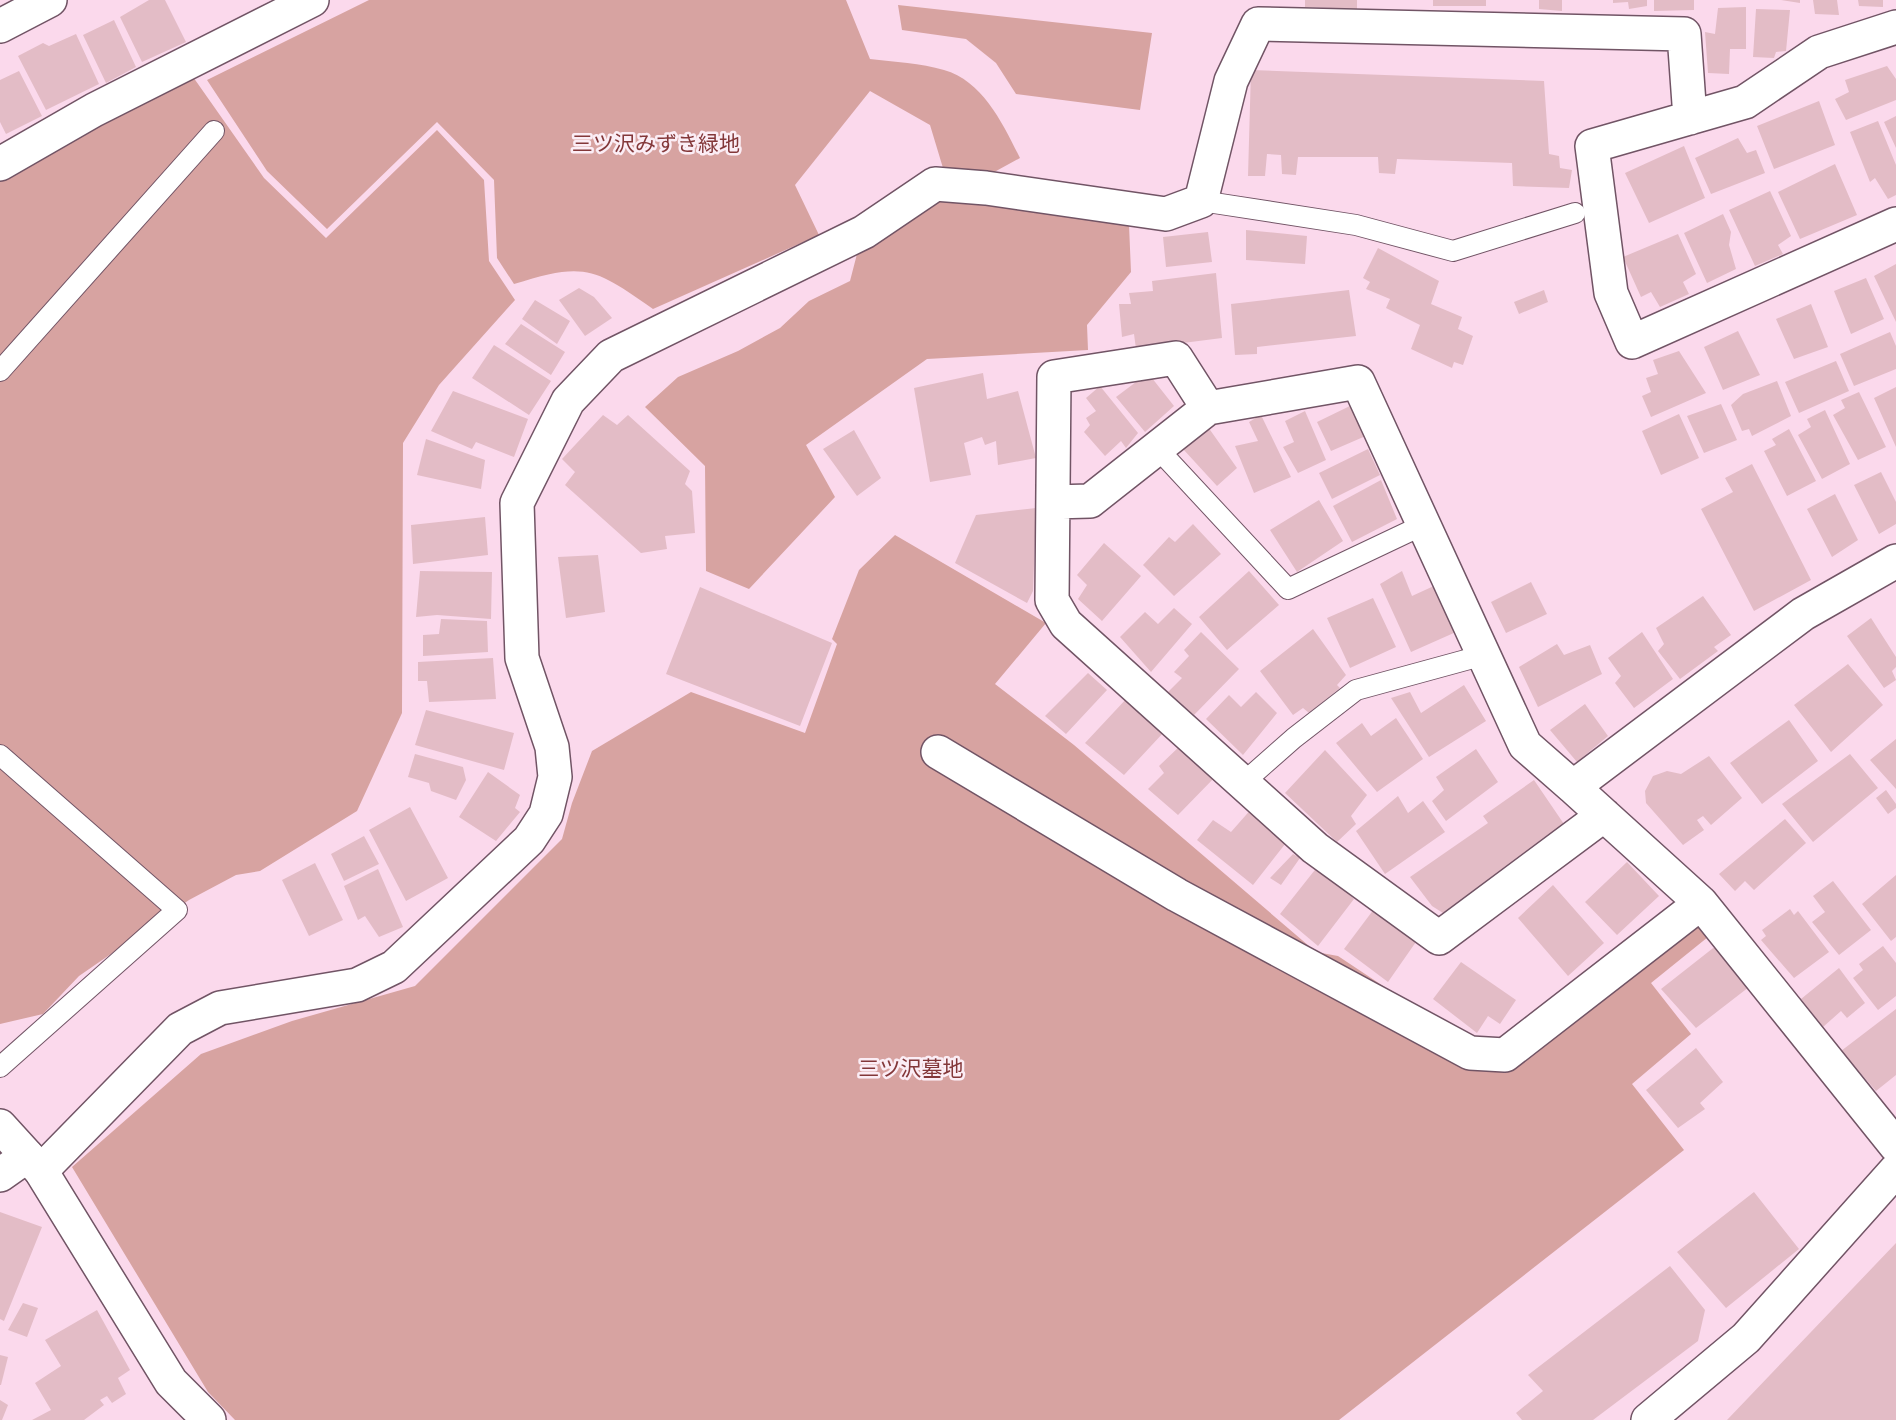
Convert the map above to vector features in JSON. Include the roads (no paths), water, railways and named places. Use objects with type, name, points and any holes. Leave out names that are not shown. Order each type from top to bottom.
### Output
[{"type":"street","points":[[0,26],[50,0]]},
{"type":"street","points":[[0,164],[94,110],[312,0]]},
{"type":"street","points":[[0,1174],[34,1163],[180,1029],[220,1008],[357,985],[394,967],[530,840],[546,814],[555,777],[552,747],[522,658],[517,503],[568,401],[611,356],[864,232],[935,184],[986,188],[1166,214],[1201,201],[1231,81],[1258,24],[1684,33],[1690,118]]},
{"type":"street","points":[[1896,27],[1819,52],[1745,102],[1592,146],[1589,209],[1611,293],[1632,342],[1896,224]]},
{"type":"street","points":[[1208,408],[1176,358],[1054,377],[1052,600],[1066,624],[1315,848],[1439,938],[1604,815]]},
{"type":"street","points":[[1053,502],[1090,501],[1208,408],[1358,382],[1525,746],[1701,903],[1896,1146]]},
{"type":"street","points":[[1573,788],[1803,614],[1896,561]]},
{"type":"street","points":[[938,752],[1177,895],[1470,1053],[1505,1055],[1701,903]]},
{"type":"street","points":[[0,1126],[34,1163],[171,1382],[209,1420]]},
{"type":"street","points":[[1648,1420],[1746,1338],[1896,1170]]},
{"type":"lane","points":[[0,371],[214,131]]},
{"type":"lane","points":[[1201,201],[1356,225],[1453,252],[1589,209]]},
{"type":"lane","points":[[1157,448],[1288,590],[1423,525]]},
{"type":"lane","points":[[1243,783],[1294,738],[1356,690],[1484,656]]},
{"type":"lane","points":[[0,755],[177,910],[0,1067]]},
{"type":"park label","name":"三ツ沢みずき緑地","points":[[656,144]]},
{"type":"park label","name":"三ツ沢墓地","points":[[911,1069]]}]
